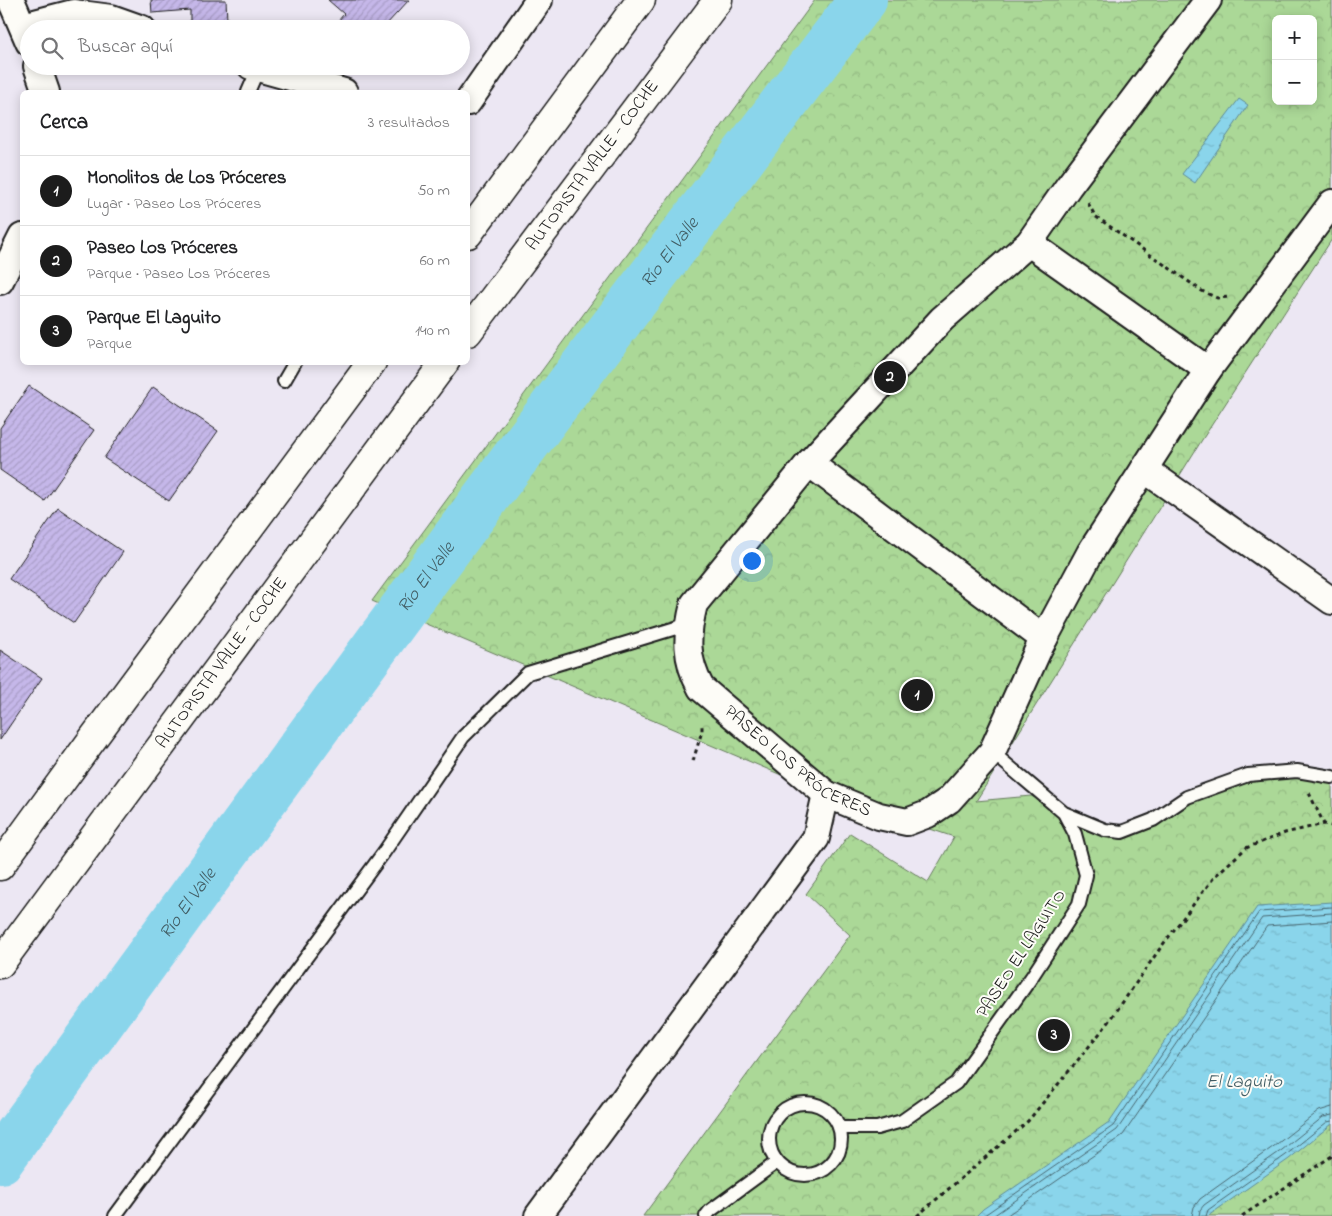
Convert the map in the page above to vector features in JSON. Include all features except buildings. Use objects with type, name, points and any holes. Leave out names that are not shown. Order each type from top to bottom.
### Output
[{"type":"highway","points":[[470,231],[641,0]]},
{"type":"highway","name":"AUTOPISTA VALLE - COCHE","points":[[470,329],[718,0]]},
{"type":"highway","points":[[0,866],[370,365]]},
{"type":"highway","name":"AUTOPISTA VALLE - COCHE","points":[[0,964],[443,365]]},
{"type":"street","points":[[11,0],[20,20]]},
{"type":"street","points":[[470,99],[539,0]]},
{"type":"street","name":"PASEO LOS PRÓCERES","points":[[1208,0],[1068,187],[1030,243],[942,318],[809,463],[694,604],[689,624],[688,651],[693,673],[701,688],[826,794],[878,816],[907,822],[928,814],[950,800],[992,752],[1044,639],[1090,553],[1208,370],[1332,203]]},
{"type":"street","points":[[57,20],[73,13],[117,20]]},
{"type":"street","points":[[40,75],[45,90]]},
{"type":"street","points":[[280,75],[336,90]]},
{"type":"street","points":[[0,281],[20,241]]},
{"type":"street","points":[[1030,243],[1208,370]]},
{"type":"street","points":[[809,463],[1044,639]]},
{"type":"street","points":[[1144,469],[1332,601]]},
{"type":"street","points":[[538,1216],[816,838],[826,794]]},
{"type":"lane","points":[[248,90],[252,75]]},
{"type":"lane","points":[[284,381],[293,365]]},
{"type":"lane","points":[[115,1216],[384,852],[463,737],[528,673],[689,624]]},
{"type":"lane","points":[[992,752],[1064,813],[1105,830],[1122,832],[1153,820],[1187,796],[1248,775],[1297,771],[1332,777]]},
{"type":"lane","name":"PASEO EL LAGUITO","points":[[840,1128],[877,1128],[902,1121],[956,1083],[1031,978],[1079,904],[1086,875],[1076,834],[1064,813]]},
{"type":"lane","points":[[804,1102],[816,1104],[826,1109],[835,1118],[840,1128],[842,1139],[835,1160],[822,1170],[806,1175],[795,1174],[777,1162],[771,1152],[768,1140],[775,1118],[793,1104],[804,1102]]},
{"type":"lane","points":[[706,1216],[710,1211],[777,1162]]},
{"type":"path","points":[[1087,201],[1095,216],[1202,291],[1217,298],[1235,296]]},
{"type":"path","points":[[693,761],[702,731],[701,688]]},
{"type":"path","points":[[1297,771],[1324,824]]},
{"type":"path","points":[[917,1216],[1028,1121],[1109,1022],[1161,947],[1215,876],[1246,848],[1285,834],[1324,824],[1332,826]]},
{"type":"path","points":[[1242,1216],[1332,1156]]},
{"type":"green space","points":[[815,0],[1332,0],[1332,239],[1200,443],[976,801],[1031,796],[1105,830],[1153,820],[1248,775],[1332,781],[1332,1216],[643,1216],[850,935],[806,894],[850,833],[928,882],[954,837],[826,794],[372,601]]},
{"type":"water","points":[[1239,99],[1248,105],[1195,183],[1182,174]]},
{"type":"water","name":"El Laguito","points":[[1332,902],[1332,1124],[1289,1159],[1208,1216],[976,1216],[983,1209],[1109,1122],[1257,907]]},
{"type":"waterway","name":"Río El Valle","points":[[0,1160],[360,667],[636,297],[863,0]]},
{"type":"place","name":"Paseo Los Próceres","points":[[890,377]]},
{"type":"place","name":"Monolitos de Los Próceres","points":[[917,695]]},
{"type":"place","name":"Parque El Laguito","points":[[1054,1035]]}]
